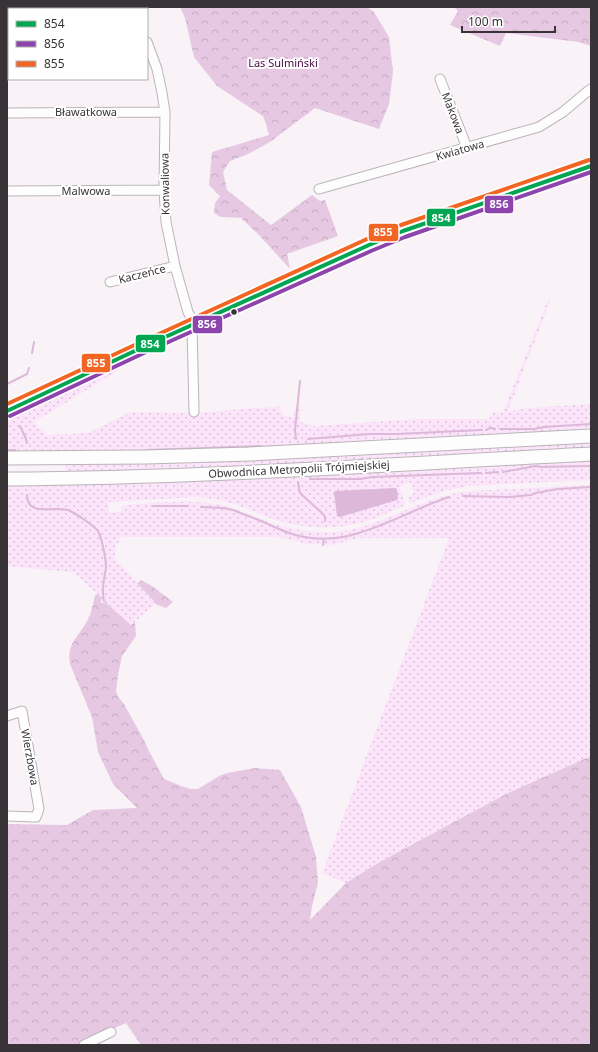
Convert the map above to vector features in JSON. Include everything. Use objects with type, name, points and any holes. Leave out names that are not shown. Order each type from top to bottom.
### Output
[{"type":"highway","name":"Obwodnica Metropolii Trójmiejskiej","points":[[7,458],[132,458],[249,454],[591,436]]},
{"type":"highway","name":"Obwodnica Metropolii Trójmiejskiej","points":[[7,479],[66,479],[153,476],[591,454]]},
{"type":"main road","points":[[7,411],[368,244],[591,166]]},
{"type":"street","points":[[52,7],[113,8]]},
{"type":"street","name":"Konwaliowa","points":[[148,45],[157,69],[165,112],[164,190],[166,222],[175,266],[192,325],[194,412]]},
{"type":"street","name":"Makowa","points":[[440,79],[466,148]]},
{"type":"street","name":"Kwiatowa","points":[[319,189],[539,127],[563,112],[591,89]]},
{"type":"street","name":"Bławatkowa","points":[[7,113],[165,112]]},
{"type":"street","name":"Malwowa","points":[[7,191],[164,190]]},
{"type":"street","name":"Kaczeńce","points":[[110,282],[175,266]]},
{"type":"street","name":"Wierzbowa","points":[[7,716],[22,712],[39,809],[36,817],[7,816]]},
{"type":"street","points":[[84,1045],[111,1032]]},
{"type":"shaded area","points":[[548,300],[550,301],[508,411],[527,408],[591,404],[591,430],[218,449],[7,453],[7,414],[146,349],[148,354],[116,371],[34,422],[47,435],[88,433],[130,412],[196,413],[280,406],[282,414],[293,418],[296,406],[300,406],[299,421],[313,426],[417,419],[489,419],[493,411],[495,413],[503,412]]},
{"type":"shaded area","points":[[591,440],[591,450],[66,475],[66,462]]},
{"type":"shaded area","points":[[591,459],[591,480],[469,486],[444,491],[411,503],[409,502],[409,497],[414,493],[410,482],[399,487],[405,503],[404,506],[367,521],[345,526],[310,527],[287,523],[236,505],[201,497],[108,502],[109,513],[120,512],[122,507],[125,505],[174,502],[210,503],[222,505],[266,521],[295,529],[332,532],[362,527],[432,499],[455,493],[478,490],[591,485],[591,756],[506,794],[378,863],[346,883],[322,873],[449,538],[360,538],[331,545],[307,544],[279,537],[121,537],[118,544],[116,543],[115,559],[156,603],[131,625],[106,603],[101,603],[101,597],[73,572],[7,566],[7,484]]},
{"type":"shaded area","points":[[397,489],[397,500],[340,517],[337,516],[335,491]]},
{"type":"green space","name":"Las Sulmiński","points":[[180,7],[367,7],[374,12],[389,37],[393,72],[389,104],[379,129],[315,108],[270,142],[248,154],[230,161],[223,172],[227,190],[271,225],[312,195],[320,201],[325,200],[338,236],[287,254],[290,269],[259,235],[241,218],[221,217],[214,213],[215,203],[220,196],[209,185],[212,152],[269,135],[263,116],[217,86],[194,57],[185,18]]},
{"type":"green space","points":[[454,7],[591,7],[591,46],[578,42],[506,33],[500,46],[450,25],[458,11]]},
{"type":"green space","points":[[141,580],[152,586],[173,602],[166,608],[155,604],[156,603],[137,583]]},
{"type":"green space","points":[[98,594],[101,597],[101,603],[106,603],[131,625],[135,622],[136,636],[122,656],[116,692],[145,742],[164,779],[184,787],[198,789],[219,776],[227,773],[255,768],[280,770],[301,807],[316,857],[318,883],[310,920],[346,883],[378,863],[506,794],[591,756],[591,1045],[141,1045],[126,1023],[77,1045],[7,1045],[7,824],[67,825],[93,810],[137,808],[113,784],[98,752],[92,717],[70,664],[70,650],[74,640],[85,625],[95,595]]},
{"type":"waterway","points":[[32,353],[34,342]]},
{"type":"waterway","points":[[7,384],[27,374],[29,368]]},
{"type":"waterway","points":[[296,439],[295,430],[300,381]]},
{"type":"waterway","points":[[500,429],[534,429],[591,424]]},
{"type":"waterway","points":[[20,426],[27,443]]},
{"type":"waterway","points":[[486,430],[490,428],[495,429]]},
{"type":"waterway","points":[[308,439],[369,434],[482,430]]},
{"type":"waterway","points":[[146,450],[260,446]]},
{"type":"waterway","points":[[7,450],[15,450]]},
{"type":"waterway","points":[[503,472],[536,466],[591,466]]},
{"type":"waterway","points":[[486,473],[498,472]]},
{"type":"waterway","points":[[310,479],[360,479],[372,477],[481,473]]},
{"type":"waterway","points":[[298,482],[300,493],[323,514],[325,521]]},
{"type":"waterway","points":[[463,496],[509,497],[531,495],[557,489],[591,487]]},
{"type":"waterway","points":[[27,495],[28,502],[32,507],[37,509],[65,509],[85,520],[98,531],[105,554],[106,564],[103,586],[104,601]]},
{"type":"waterway","points":[[201,507],[233,510],[292,534],[313,538],[333,538],[353,535],[372,529],[449,497]]},
{"type":"waterway","points":[[152,506],[188,506]]},
{"type":"waterway","points":[[323,545],[324,539]]},
{"type":"transit line","name":"855","points":[[7,404],[367,239],[401,225],[589,160]]},
{"type":"transit line","name":"854","points":[[7,411],[141,348],[369,245],[403,231],[591,166]]},
{"type":"transit line","name":"856","points":[[10,416],[144,353],[371,251],[405,237],[591,172]]}]
